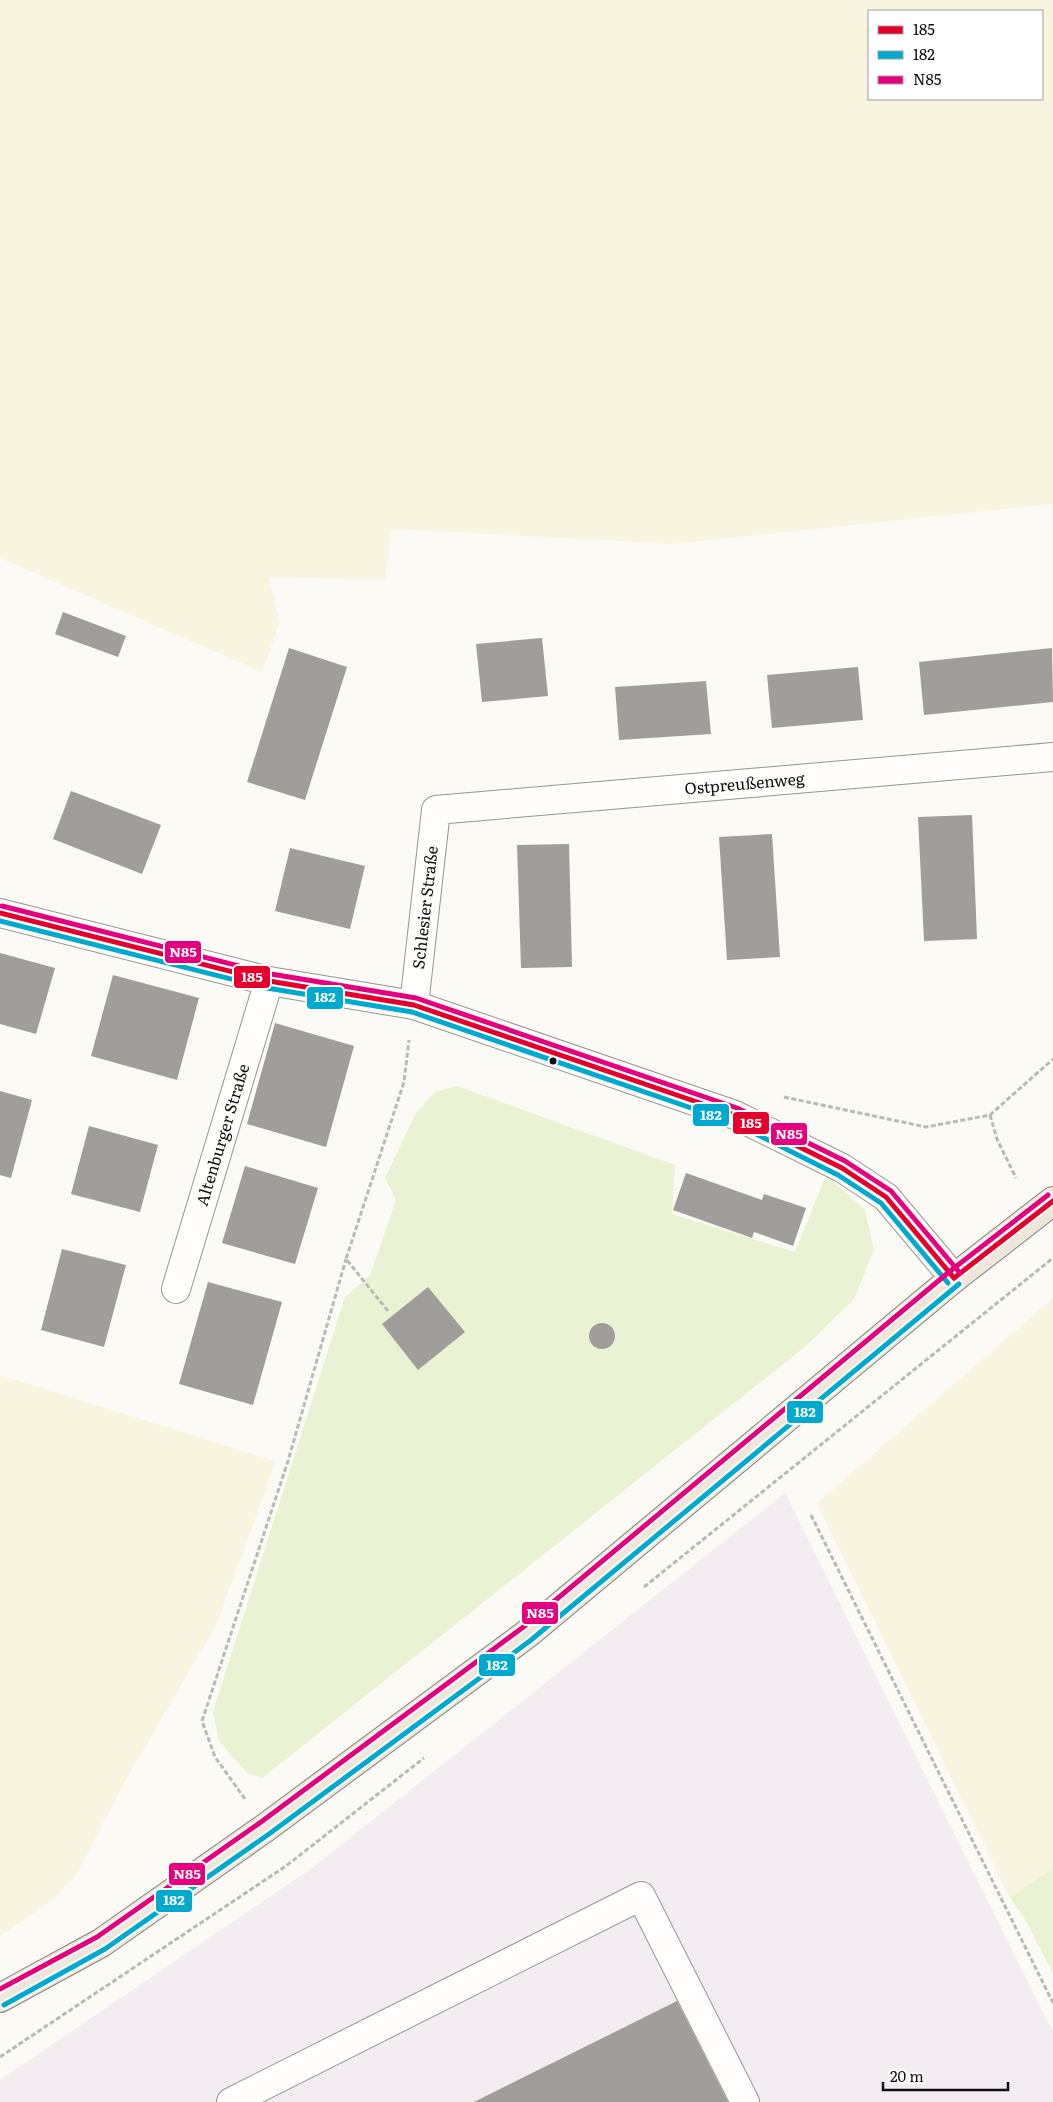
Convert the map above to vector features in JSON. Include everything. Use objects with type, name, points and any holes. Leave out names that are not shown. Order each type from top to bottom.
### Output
[{"type":"main road","points":[[0,1998],[101,1943],[265,1828],[527,1634],[954,1278],[1053,1201]]},
{"type":"street","name":"Ostpreußenweg","points":[[436,810],[1053,757]]},
{"type":"street","name":"Schlesier Straße","points":[[414,1005],[436,810]]},
{"type":"street","points":[[0,913],[269,981],[414,1005],[735,1115],[833,1164],[886,1197],[954,1278]]},
{"type":"street","name":"Altenburger Straße","points":[[176,1289],[269,981]]},
{"type":"street","points":[[231,2102],[641,1896],[745,2102]]},
{"type":"path","points":[[265,1828],[215,1756],[202,1721],[288,1461],[346,1259],[404,1082],[414,1005]]},
{"type":"path","points":[[778,1096],[926,1127],[990,1115],[1053,1059]]},
{"type":"path","points":[[990,1115],[996,1139],[1016,1178]]},
{"type":"path","points":[[346,1259],[388,1311]]},
{"type":"path","points":[[811,1515],[1053,2003]]},
{"type":"shaded area","points":[[0,0],[1053,0],[1053,504],[673,544],[392,529],[385,580],[269,577],[280,622],[262,672],[0,558]]},
{"type":"shaded area","points":[[1053,1298],[1053,1868],[1010,1898],[817,1503]]},
{"type":"shaded area","points":[[0,1375],[275,1461],[216,1625],[124,1783],[77,1873],[54,1899],[0,1936]]},
{"type":"shaded area","points":[[785,1493],[1053,2032],[1053,2102],[0,2102],[0,2080],[312,1868]]},
{"type":"green space","points":[[457,1086],[675,1165],[672,1214],[795,1252],[826,1175],[865,1210],[874,1250],[854,1299],[806,1346],[262,1778],[247,1773],[219,1741],[213,1712],[345,1297],[370,1275],[396,1200],[385,1178],[416,1113],[435,1092]]},
{"type":"green space","points":[[1053,1868],[1053,1974],[1025,1919],[1010,1898]]},
{"type":"building","points":[[63,612],[126,636],[118,657],[55,634]]},
{"type":"building","points":[[542,638],[548,696],[482,702],[476,644]]},
{"type":"building","points":[[289,648],[347,667],[305,800],[247,782]]},
{"type":"building","points":[[1052,648],[1053,702],[924,715],[919,662]]},
{"type":"building","points":[[858,667],[863,720],[772,728],[767,675]]},
{"type":"building","points":[[706,681],[711,734],[619,740],[615,687]]},
{"type":"building","points":[[71,791],[161,825],[142,874],[53,839]]},
{"type":"building","points":[[972,815],[977,939],[924,941],[918,817]]},
{"type":"building","points":[[772,834],[780,957],[727,960],[719,837]]},
{"type":"building","points":[[569,844],[572,967],[521,968],[517,845]]},
{"type":"building","points":[[290,848],[365,866],[350,929],[275,911]]},
{"type":"building","points":[[0,953],[55,968],[36,1034],[0,1024]]},
{"type":"building","points":[[113,975],[199,998],[177,1080],[91,1056]]},
{"type":"building","points":[[275,1023],[354,1046],[326,1147],[247,1124]]},
{"type":"building","points":[[0,1091],[32,1100],[11,1178],[0,1175]]},
{"type":"building","points":[[89,1126],[158,1145],[140,1212],[71,1194]]},
{"type":"building","points":[[245,1166],[318,1188],[295,1264],[222,1243]]},
{"type":"building","points":[[686,1173],[762,1200],[764,1194],[806,1208],[793,1246],[754,1232],[752,1238],[673,1210]]},
{"type":"building","points":[[62,1249],[126,1265],[104,1347],[41,1330]]},
{"type":"building","points":[[208,1282],[282,1302],[253,1405],[179,1384]]},
{"type":"building","points":[[428,1287],[465,1332],[418,1370],[382,1324]]},
{"type":"building","points":[[602,1323],[611,1327],[615,1336],[611,1345],[602,1349],[593,1345],[589,1336],[593,1327]]},
{"type":"building","points":[[677,2001],[728,2102],[474,2102]]},
{"type":"transit line","name":"N85","points":[[2,906],[271,974],[416,998],[737,1108],[845,1161],[891,1191],[960,1273]]},
{"type":"transit line","name":"185","points":[[0,913],[269,981],[414,1005],[735,1115],[842,1168],[886,1197],[954,1278]]},
{"type":"transit line","name":"182","points":[[0,921],[267,988],[412,1012],[732,1122],[838,1175],[881,1203],[948,1283]]},
{"type":"transit line","name":"N85","points":[[0,1989],[97,1937],[261,1822],[522,1628],[949,1272],[1048,1195]]},
{"type":"transit line","name":"185","points":[[954,1278],[1053,1201]]},
{"type":"transit line","name":"182","points":[[4,2005],[105,1949],[269,1834],[531,1640],[959,1284]]}]
